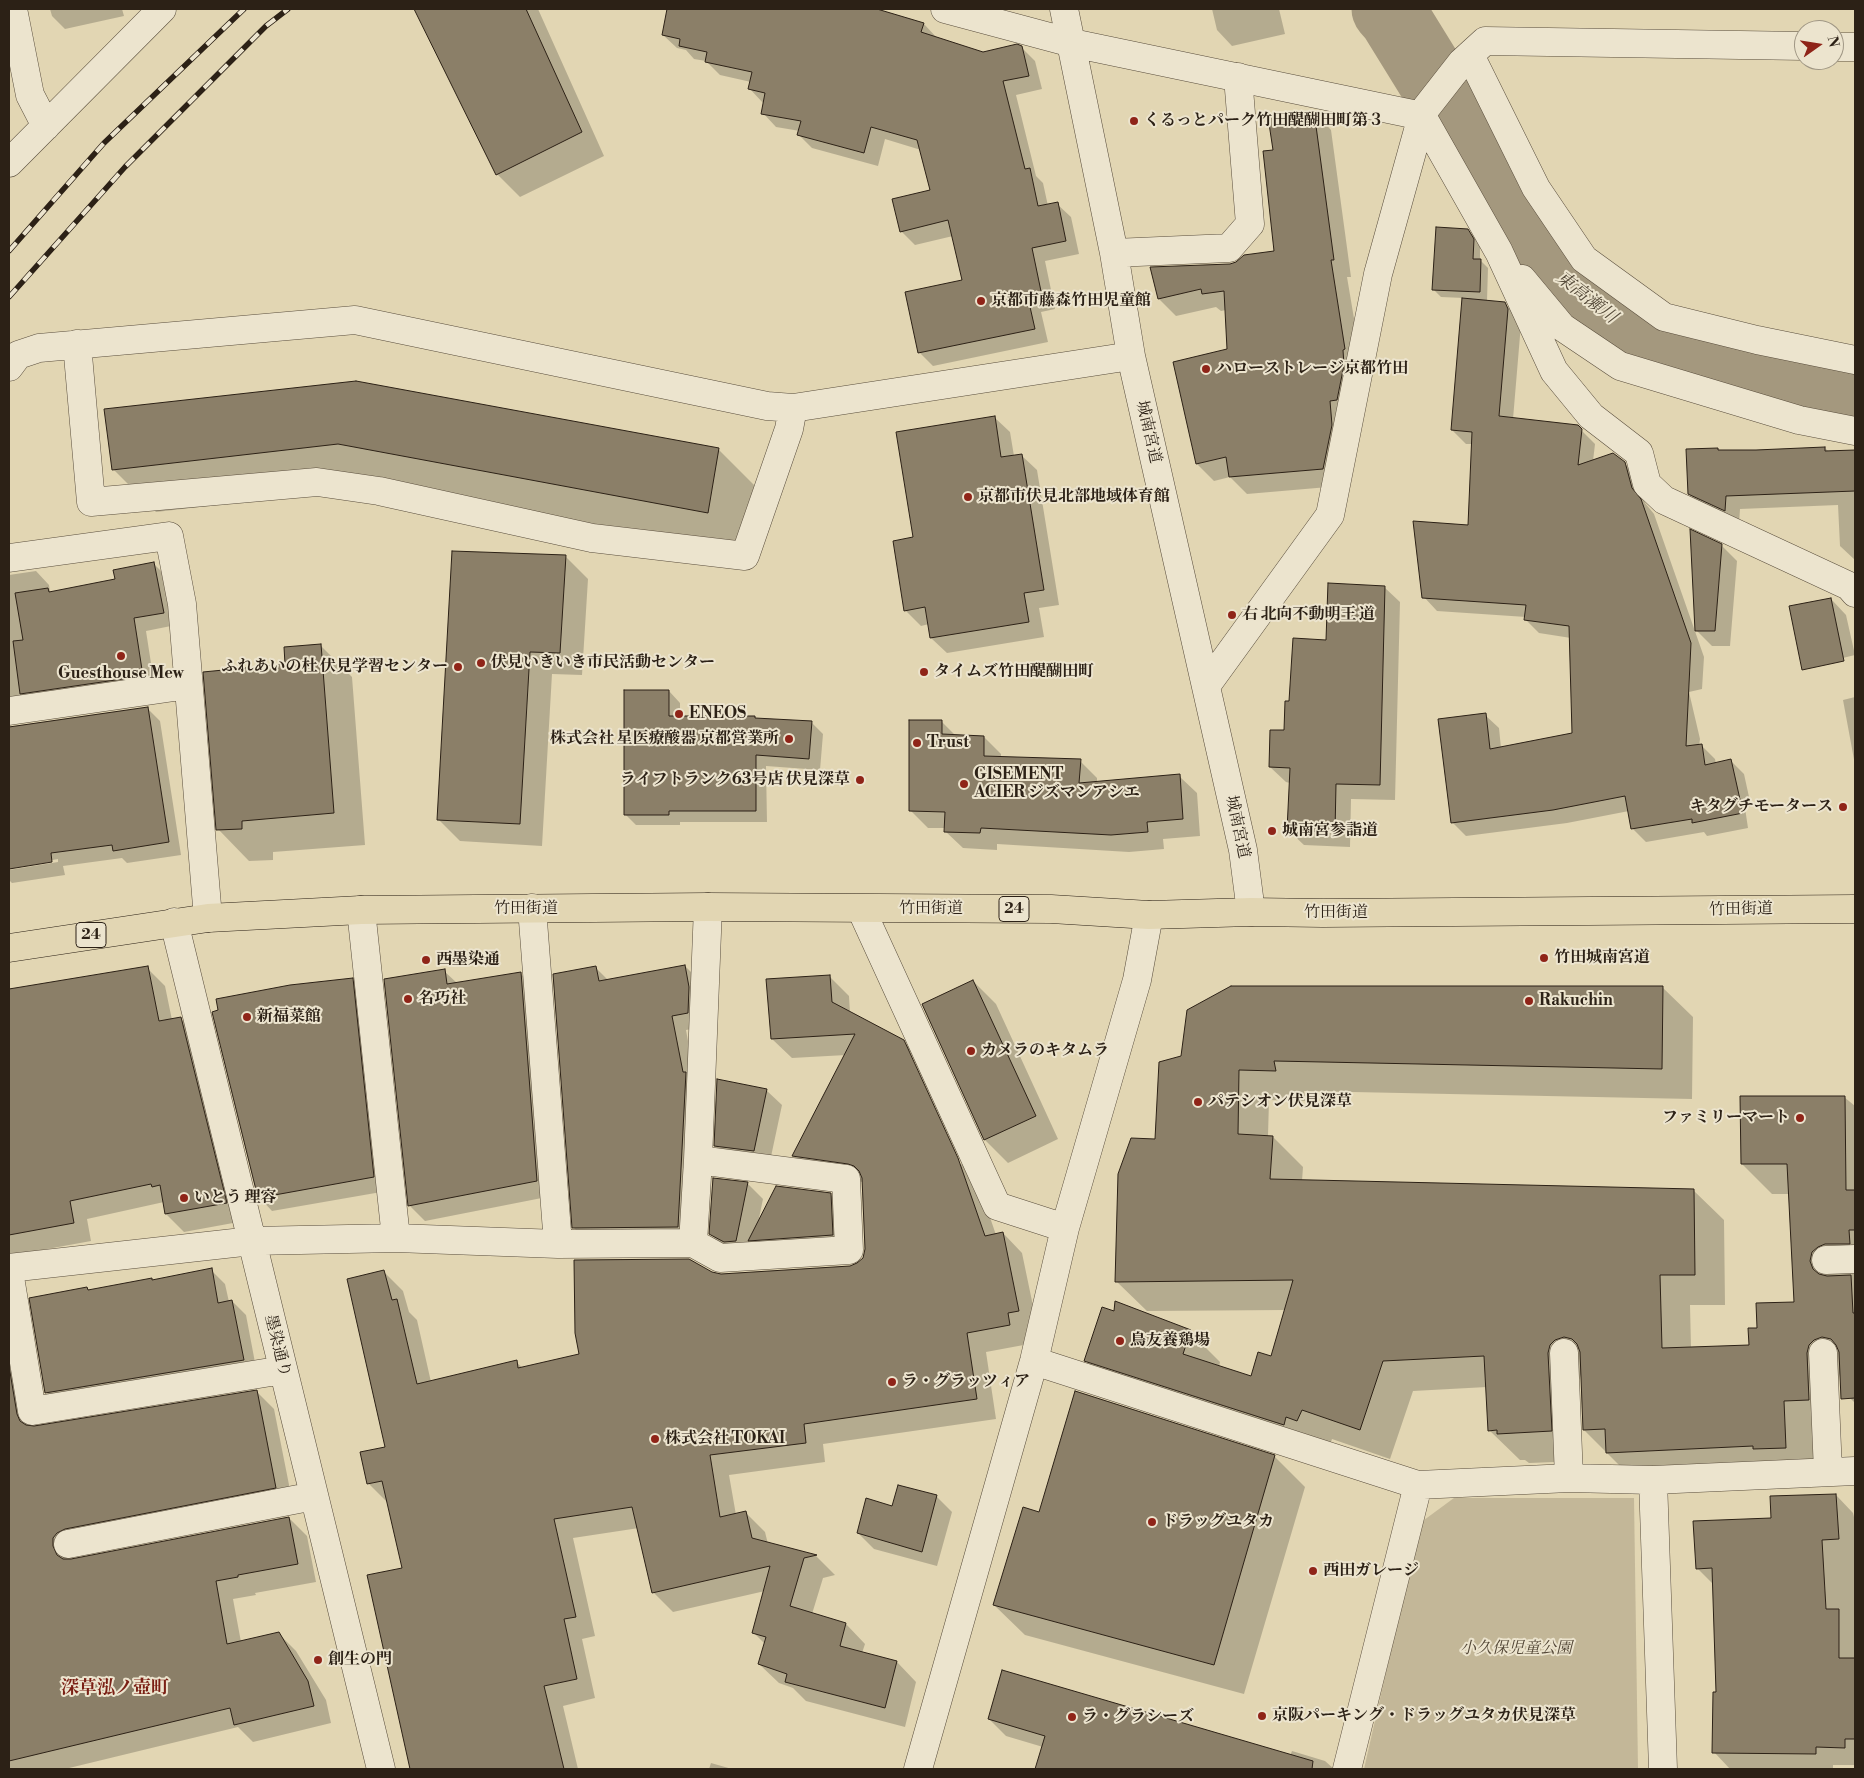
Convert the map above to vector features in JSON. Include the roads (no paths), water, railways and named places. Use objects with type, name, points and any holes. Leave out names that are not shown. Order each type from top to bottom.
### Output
[{"type":"highway","name":"竹田街道","points":[[12,945],[208,918],[361,910],[532,908],[1051,909],[1149,915],[1251,912],[1855,909]]},
{"type":"street","points":[[13,9],[30,95],[46,126]]},
{"type":"street","points":[[9,163],[162,9]]},
{"type":"street","points":[[945,9],[1072,43],[1424,112]]},
{"type":"street","name":"城南宮道","points":[[1064,9],[1114,253],[1131,356],[1243,850],[1251,912]]},
{"type":"street","points":[[1206,686],[1330,515],[1378,274],[1424,112],[1466,59],[1485,41],[1794,46]]},
{"type":"street","points":[[1466,59],[1536,188],[1584,259],[1664,317],[1757,340],[1855,360]]},
{"type":"street","points":[[1114,253],[1229,248],[1250,224],[1238,77]]},
{"type":"street","points":[[1424,112],[1500,252],[1554,371],[1591,416],[1639,453],[1647,484],[1664,500],[1849,586],[1855,593]]},
{"type":"street","points":[[1500,252],[1562,326],[1620,366],[1799,420],[1855,430]]},
{"type":"street","points":[[9,367],[18,355],[39,348],[354,320],[767,406],[793,408],[1131,356]]},
{"type":"street","points":[[76,344],[91,502],[317,482],[379,491],[592,538],[745,556],[789,429],[793,408]]},
{"type":"street","points":[[9,558],[169,536],[182,604],[208,918]]},
{"type":"street","points":[[9,711],[188,685]]},
{"type":"street","points":[[532,908],[558,1244]]},
{"type":"street","points":[[693,1243],[708,908]]},
{"type":"street","points":[[861,909],[997,1206],[1065,1228]]},
{"type":"street","points":[[361,910],[396,1238]]},
{"type":"street","points":[[918,1769],[1034,1361],[1065,1228],[1137,980],[1149,915]]},
{"type":"street","name":"墨染通り","points":[[174,922],[381,1769]]},
{"type":"street","points":[[284,1370],[32,1411],[9,1270],[252,1241],[396,1238],[558,1244],[693,1243],[720,1258],[849,1250],[846,1179],[698,1160]]},
{"type":"street","points":[[1826,1260],[1855,1259]]},
{"type":"street","points":[[1564,1353],[1569,1478]]},
{"type":"street","points":[[1823,1353],[1828,1472]]},
{"type":"street","points":[[1034,1361],[1418,1485],[1569,1478],[1653,1480],[1855,1471]]},
{"type":"street","points":[[1653,1480],[1662,1769]]},
{"type":"street","points":[[1346,1769],[1418,1485]]},
{"type":"street","points":[[68,1544],[314,1496]]},
{"type":"waterway","name":"東高瀬川","points":[[1387,9],[1394,17],[1552,273],[1648,346],[1737,372],[1855,398]]},
{"type":"railway","points":[[9,251],[104,143],[244,9]]},
{"type":"railway","points":[[9,297],[125,167],[266,26],[288,9]]},
{"type":"place","name":"くるっとパーク竹田醍醐田町第３","points":[[1134,121]]},
{"type":"place","name":"京都市藤森竹田児童館","points":[[981,301]]},
{"type":"place","name":"ハローストレージ京都竹田","points":[[1206,369]]},
{"type":"place","name":"京都市伏見北部地域体育館","points":[[968,497]]},
{"type":"place","name":"右 北向不動明王 道","points":[[1232,615]]},
{"type":"place","name":"Guesthouse Mew","points":[[121,656]]},
{"type":"place","name":"伏見いきいき市民活動センター","points":[[481,663]]},
{"type":"place","name":"ふれあいの杜 伏見学習センター","points":[[458,667]]},
{"type":"place","name":"タイムズ竹田醍醐田町","points":[[924,672]]},
{"type":"place","name":"ENEOS","points":[[679,714]]},
{"type":"place","name":"株式会社 星医療酸器 京都営業所","points":[[789,739]]},
{"type":"place","name":"Trust","points":[[917,743]]},
{"type":"place","name":"ライフトランク63号店 伏見深草","points":[[860,780]]},
{"type":"place","name":"GISEMENT ACIER ジズマンアシエ","points":[[964,784]]},
{"type":"place","name":"キタグチモータース","points":[[1843,807]]},
{"type":"place","name":"城南宮参詣道","points":[[1272,831]]},
{"type":"place","name":"竹田城南宮道","points":[[1544,958]]},
{"type":"place","name":"西墨染通","points":[[426,960]]},
{"type":"place","name":"名巧社","points":[[408,999]]},
{"type":"place","name":"Rakuchin","points":[[1529,1001]]},
{"type":"place","name":"新福菜館","points":[[247,1017]]},
{"type":"place","name":"カメラのキタムラ","points":[[971,1051]]},
{"type":"place","name":"パテシオン伏見深草","points":[[1198,1102]]},
{"type":"place","name":"ファミリーマート","points":[[1800,1118]]},
{"type":"place","name":"いとう 理容","points":[[184,1198]]},
{"type":"place","name":"鳥友養鶏場","points":[[1120,1341]]},
{"type":"place","name":"ラ・グラッツィア","points":[[892,1382]]},
{"type":"place","name":"株式会社 TOKAI","points":[[655,1439]]},
{"type":"place","name":"ドラッグユタカ","points":[[1152,1522]]},
{"type":"place","name":"西田ガレージ","points":[[1313,1571]]},
{"type":"place","name":"創生の門","points":[[318,1660]]},
{"type":"place","name":"京阪パーキング・ドラッグユタカ伏見深草","points":[[1262,1716]]},
{"type":"place","name":"ラ・グラシーズ","points":[[1072,1717]]},
{"type":"district","name":"深草泓ノ壺町","points":[[115,1689]]},
{"type":"park label","name":"小久保児童公園","points":[[1516,1649]]}]
